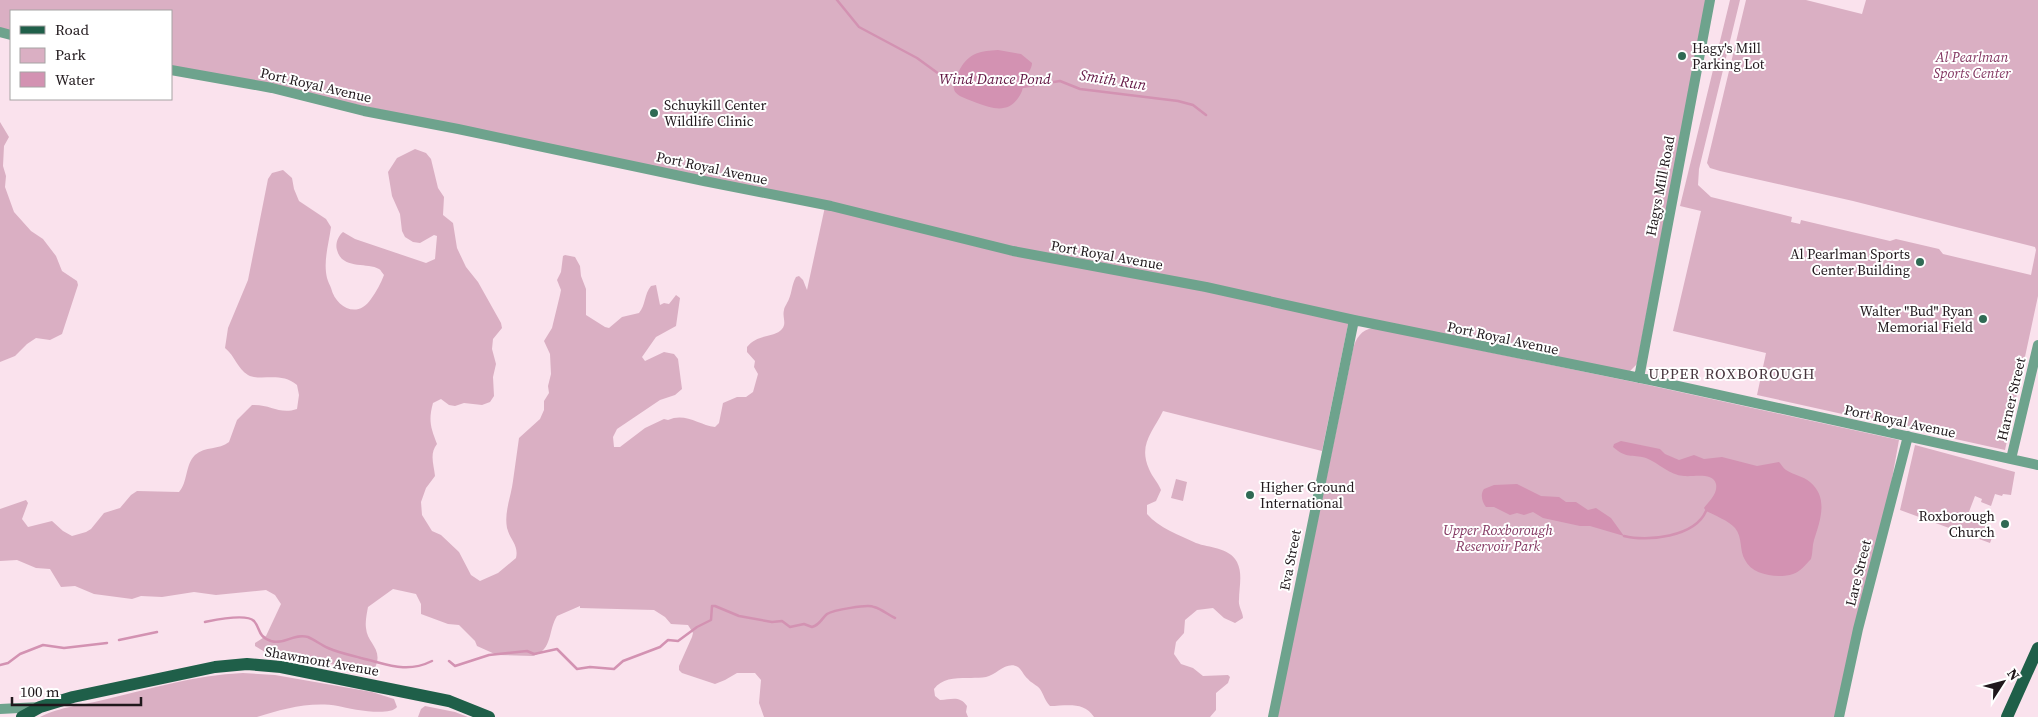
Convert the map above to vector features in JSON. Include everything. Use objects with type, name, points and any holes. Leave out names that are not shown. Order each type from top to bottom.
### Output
[{"type":"main road","points":[[2007,717],[2038,648]]},
{"type":"main road","name":"Shawmont Avenue","points":[[40,707],[73,697],[199,670],[253,665],[294,670],[449,701],[489,717]]},
{"type":"main road","points":[[22,717],[40,707]]},
{"type":"street","name":"Hagys Mill Road","points":[[1639,378],[1710,0]]},
{"type":"street","name":"Port Royal Avenue","points":[[172,70],[272,88],[364,111],[831,206],[1013,251],[1206,287],[1354,320],[1639,378],[2038,465]]},
{"type":"street","name":"Eva Street","points":[[1273,717],[1354,320]]},
{"type":"street","name":"Harner Street","points":[[2011,459],[2038,345]]},
{"type":"street","name":"Lare Street","points":[[1839,717],[1858,629],[1908,436]]},
{"type":"street","name":"Shawmont Avenue","points":[[0,709],[40,707]]},
{"type":"green space","points":[[0,0],[1706,0],[1637,364],[1630,371],[1350,315],[1322,451],[1163,411],[1146,445],[1146,460],[1150,472],[1161,490],[1156,501],[1147,505],[1147,514],[1157,523],[1176,534],[1196,543],[1229,553],[1237,562],[1240,571],[1239,602],[1243,618],[1235,623],[1224,618],[1213,608],[1197,610],[1185,620],[1184,633],[1176,642],[1174,654],[1181,664],[1193,668],[1203,676],[1228,675],[1230,677],[1228,683],[1216,693],[1216,710],[1210,717],[1094,717],[1080,706],[1050,706],[1039,688],[1018,667],[1010,665],[986,677],[958,678],[944,681],[934,689],[935,696],[940,700],[961,700],[967,706],[966,712],[968,717],[764,717],[759,703],[761,680],[755,673],[737,673],[715,684],[682,673],[679,670],[679,666],[693,633],[688,625],[671,624],[665,617],[654,610],[580,608],[580,606],[557,616],[547,644],[539,653],[533,656],[497,655],[477,646],[475,641],[459,625],[448,624],[421,614],[421,604],[416,594],[393,589],[368,607],[366,620],[367,634],[378,657],[374,670],[368,672],[324,662],[293,659],[281,654],[265,652],[255,646],[255,643],[266,636],[281,604],[275,595],[266,590],[216,595],[194,592],[162,597],[141,596],[132,599],[94,594],[75,586],[61,587],[50,569],[36,568],[17,560],[0,561],[0,509],[26,500],[28,503],[22,519],[28,527],[52,521],[72,536],[86,532],[91,529],[104,513],[120,508],[137,491],[179,492],[195,455],[203,450],[229,442],[237,420],[252,405],[285,411],[297,409],[299,395],[297,385],[284,379],[259,378],[248,375],[225,348],[228,328],[248,280],[268,179],[272,173],[283,170],[292,178],[299,201],[326,219],[331,227],[326,259],[328,281],[334,295],[342,306],[354,310],[366,305],[384,275],[379,269],[349,263],[340,256],[336,248],[343,232],[355,239],[426,263],[435,259],[437,236],[434,235],[420,243],[413,242],[405,237],[402,231],[400,214],[392,196],[388,172],[397,158],[415,149],[426,153],[431,159],[438,188],[444,197],[443,215],[453,223],[457,248],[466,267],[478,282],[502,328],[493,339],[492,349],[496,364],[493,377],[494,396],[490,402],[482,405],[464,403],[455,406],[449,405],[441,399],[433,403],[430,420],[437,444],[433,452],[435,476],[426,488],[421,502],[422,515],[432,531],[441,535],[459,552],[471,575],[480,581],[498,573],[516,558],[515,546],[507,528],[507,510],[519,438],[540,419],[544,410],[544,401],[549,393],[548,386],[551,374],[550,354],[544,341],[552,328],[560,295],[561,290],[557,280],[561,272],[563,256],[575,257],[580,266],[581,276],[586,289],[586,315],[605,327],[609,328],[622,317],[639,313],[651,286],[656,285],[660,305],[664,303],[669,304],[676,295],[680,298],[676,326],[656,337],[642,357],[645,361],[664,352],[674,354],[678,359],[682,389],[675,395],[660,400],[617,429],[613,437],[614,447],[620,447],[645,428],[664,419],[680,417],[715,427],[719,423],[723,403],[737,397],[746,397],[753,392],[758,374],[754,367],[755,361],[747,352],[747,347],[756,340],[775,334],[782,329],[784,309],[796,277],[799,276],[803,280],[807,290],[826,202],[172,66],[172,10],[10,10],[10,32],[0,30]]},
{"type":"green space","name":"Al Pearlman Sports Center","points":[[1730,0],[1740,0],[1699,169],[1698,185],[1711,197],[1792,217],[1791,222],[1800,224],[1801,220],[1890,241],[1896,239],[1939,249],[1943,254],[2031,275],[2035,247],[1853,201],[1720,171],[1710,168],[1707,163],[1746,0],[1806,0],[1862,14],[1866,0],[2038,0],[2038,296],[2005,450],[1757,395],[1766,353],[1673,331],[1701,211],[1680,206]]},
{"type":"green space","points":[[0,122],[9,137],[4,146],[3,166],[6,176],[5,187],[14,212],[31,231],[43,239],[56,256],[62,271],[77,281],[78,285],[62,334],[50,340],[36,338],[15,356],[0,362]]},
{"type":"green space","name":"Upper Roxborough Reservoir Park","points":[[1373,328],[1648,385],[1899,440],[1890,490],[1835,717],[1277,717],[1353,349],[1360,335]]},
{"type":"green space","points":[[1915,445],[2015,472],[2011,495],[2003,494],[2002,496],[1995,494],[1991,506],[1981,502],[1982,499],[1975,496],[1967,517],[1989,525],[1994,532],[1990,543],[1900,510]]},
{"type":"green space","points":[[1176,479],[1187,482],[1183,501],[1171,498]]},
{"type":"green space","points":[[225,674],[275,675],[372,692],[394,699],[397,707],[393,710],[378,712],[317,704],[286,709],[257,717],[40,717],[64,708],[172,683]]},
{"type":"green space","points":[[425,706],[455,712],[468,717],[418,717],[421,709]]},
{"type":"water","name":"Wind Dance Pond","points":[[998,50],[1021,54],[1032,63],[1024,80],[1022,91],[1013,104],[1002,108],[990,107],[964,98],[955,92],[954,84],[956,77],[968,59],[981,52]]},
{"type":"water","points":[[1621,441],[1660,449],[1665,454],[1679,460],[1694,455],[1704,459],[1722,457],[1757,466],[1779,462],[1786,470],[1810,482],[1816,488],[1819,495],[1821,502],[1820,518],[1813,542],[1811,559],[1803,568],[1793,574],[1773,576],[1753,569],[1748,565],[1743,556],[1739,536],[1735,528],[1704,508],[1716,491],[1714,480],[1707,476],[1679,475],[1646,458],[1629,456],[1613,447],[1614,444]]},
{"type":"water","points":[[1517,484],[1541,496],[1559,497],[1566,502],[1576,502],[1588,510],[1596,508],[1611,518],[1624,536],[1590,526],[1580,526],[1543,518],[1533,512],[1524,515],[1517,513],[1510,515],[1494,507],[1486,507],[1482,496],[1484,489],[1494,485]]},
{"type":"waterway","name":"Smith Run","points":[[837,0],[859,27],[917,58],[939,74]]},
{"type":"waterway","name":"Smith Run","points":[[1022,87],[1060,81],[1080,89],[1178,101],[1193,105],[1206,115]]},
{"type":"waterway","points":[[1624,536],[1634,538],[1670,536],[1692,527],[1706,511]]},
{"type":"waterway","points":[[449,661],[455,666],[489,655],[527,651],[534,654],[557,649],[577,669],[590,667],[614,669],[623,661],[660,647],[668,640],[678,641],[697,627],[711,620],[712,606],[739,616],[772,622],[782,621],[790,627],[804,624],[812,627],[817,625],[830,612],[858,607],[871,606],[895,618]]},
{"type":"waterway","points":[[205,622],[230,618],[250,619],[254,621],[261,635],[271,641],[276,642],[298,636],[308,637],[325,647],[396,667],[414,667],[432,661]]},
{"type":"waterway","points":[[119,640],[157,632]]},
{"type":"waterway","points":[[0,665],[8,663],[20,654],[43,645],[64,648],[107,643]]},
{"type":"place","name":"Hagy's Mill Parking Lot","points":[[1682,56]]},
{"type":"place","name":"Schuykill Center Wildlife Clinic","points":[[654,113]]},
{"type":"place","name":"Al Pearlman Sports Center Building","points":[[1920,262]]},
{"type":"place","name":"Walter \"Bud\" Ryan Memorial Field","points":[[1983,319]]},
{"type":"place","name":"Higher Ground International","points":[[1250,495]]},
{"type":"place","name":"Roxborough Church","points":[[2005,524]]},
{"type":"district","name":"UPPER ROXBOROUGH","points":[[1732,374]]}]
